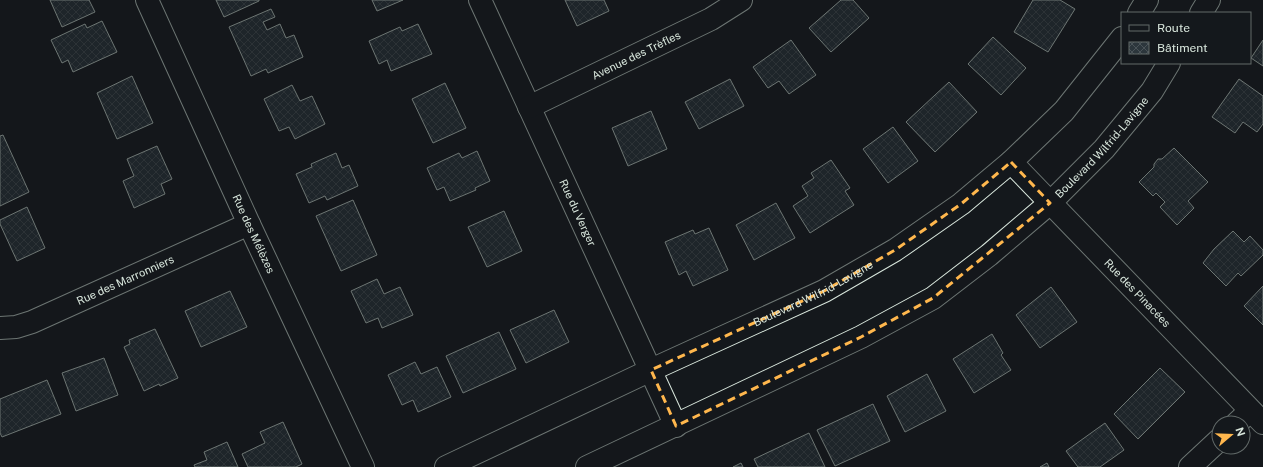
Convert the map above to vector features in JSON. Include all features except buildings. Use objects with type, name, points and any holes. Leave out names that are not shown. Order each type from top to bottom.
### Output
[{"type":"street","name":"Rue des Mélèzes","points":[[147,0],[249,224],[363,467]]},
{"type":"street","name":"Rue du Verger","points":[[480,0],[676,426]]},
{"type":"street","name":"Avenue des Trèfles","points":[[529,107],[711,19],[742,0]]},
{"type":"street","points":[[1140,12],[1147,0]]},
{"type":"street","points":[[1202,12],[1209,0]]},
{"type":"street","name":"Boulevard Wilfrid-Lavigne","points":[[446,467],[650,370],[824,291],[895,250],[961,204],[1011,162],[1064,111],[1121,39]]},
{"type":"street","name":"Boulevard Wilfrid-Lavigne","points":[[587,467],[861,337],[933,298],[990,255],[1050,204],[1104,148],[1152,91],[1168,64]]},
{"type":"street","name":"Rue des Pinacées","points":[[1011,162],[1246,415]]},
{"type":"street","name":"Rue des Marronniers","points":[[0,328],[16,327],[32,322],[249,224]]},
{"type":"street","points":[[1190,467],[1211,447]]},
{"type":"highlighted area","points":[[1011,162],[1050,203],[933,298],[861,337],[676,426],[651,370],[824,291],[895,250],[961,204]]}]
